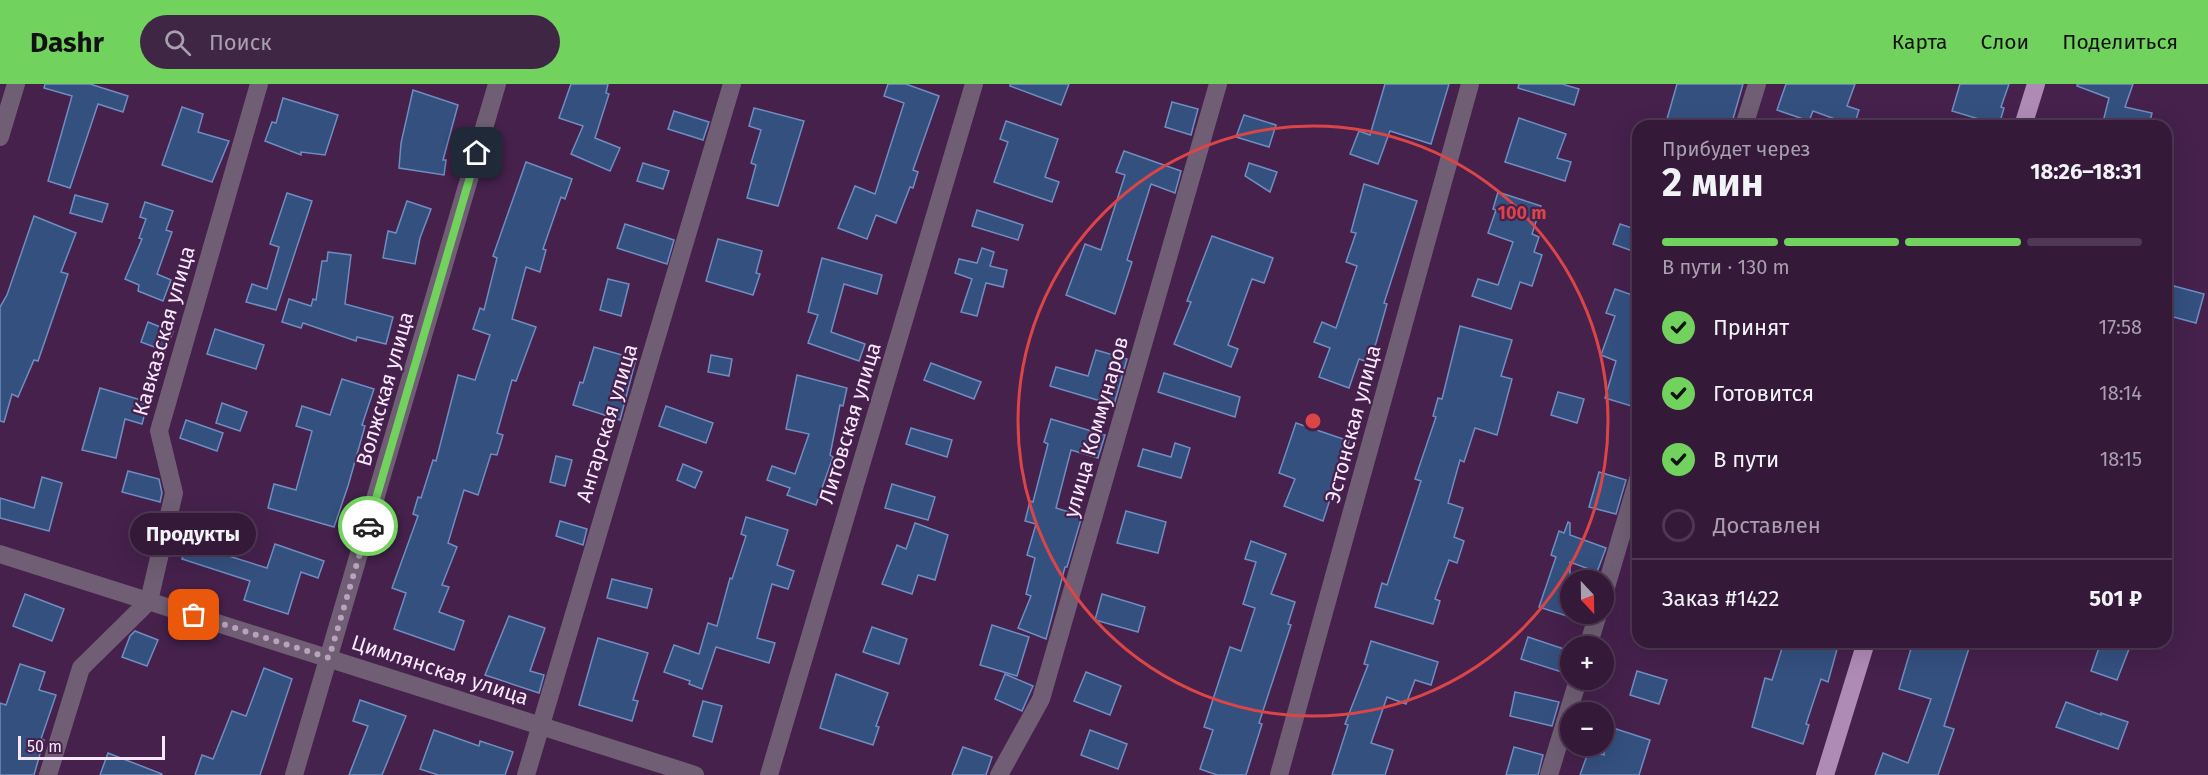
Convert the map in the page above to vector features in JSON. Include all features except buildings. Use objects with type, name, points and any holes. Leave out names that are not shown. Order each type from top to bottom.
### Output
[{"type":"main road","points":[[2025,120],[2036,84]]},
{"type":"main road","points":[[1825,775],[1864,648]]},
{"type":"street","points":[[0,137],[16,84]]},
{"type":"street","name":"Кавказская улица","points":[[148,601],[174,494],[159,431],[259,84]]},
{"type":"street","name":"Волжская улица","points":[[294,775],[497,84]]},
{"type":"street","name":"Ангарская улица","points":[[526,775],[732,84]]},
{"type":"street","name":"Литовская улица","points":[[769,775],[974,84]]},
{"type":"street","name":"улица Коммунаров","points":[[999,775],[1041,699],[1218,84]]},
{"type":"street","name":"Эстонская улица","points":[[1280,775],[1470,84]]},
{"type":"street","points":[[1746,120],[1757,84]]},
{"type":"street","points":[[1611,570],[1632,499]]},
{"type":"street","name":"Цимлянская улица","points":[[0,554],[695,775]]},
{"type":"street","points":[[48,775],[81,668],[148,601]]},
{"type":"street","points":[[1549,775],[1575,690]]},
{"type":"way so far","points":[[194,615],[329,658],[368,526]]},
{"type":"place","name":"Продукты","points":[[194,615]]},
{"type":"route","points":[[368,526],[477,153]]}]
